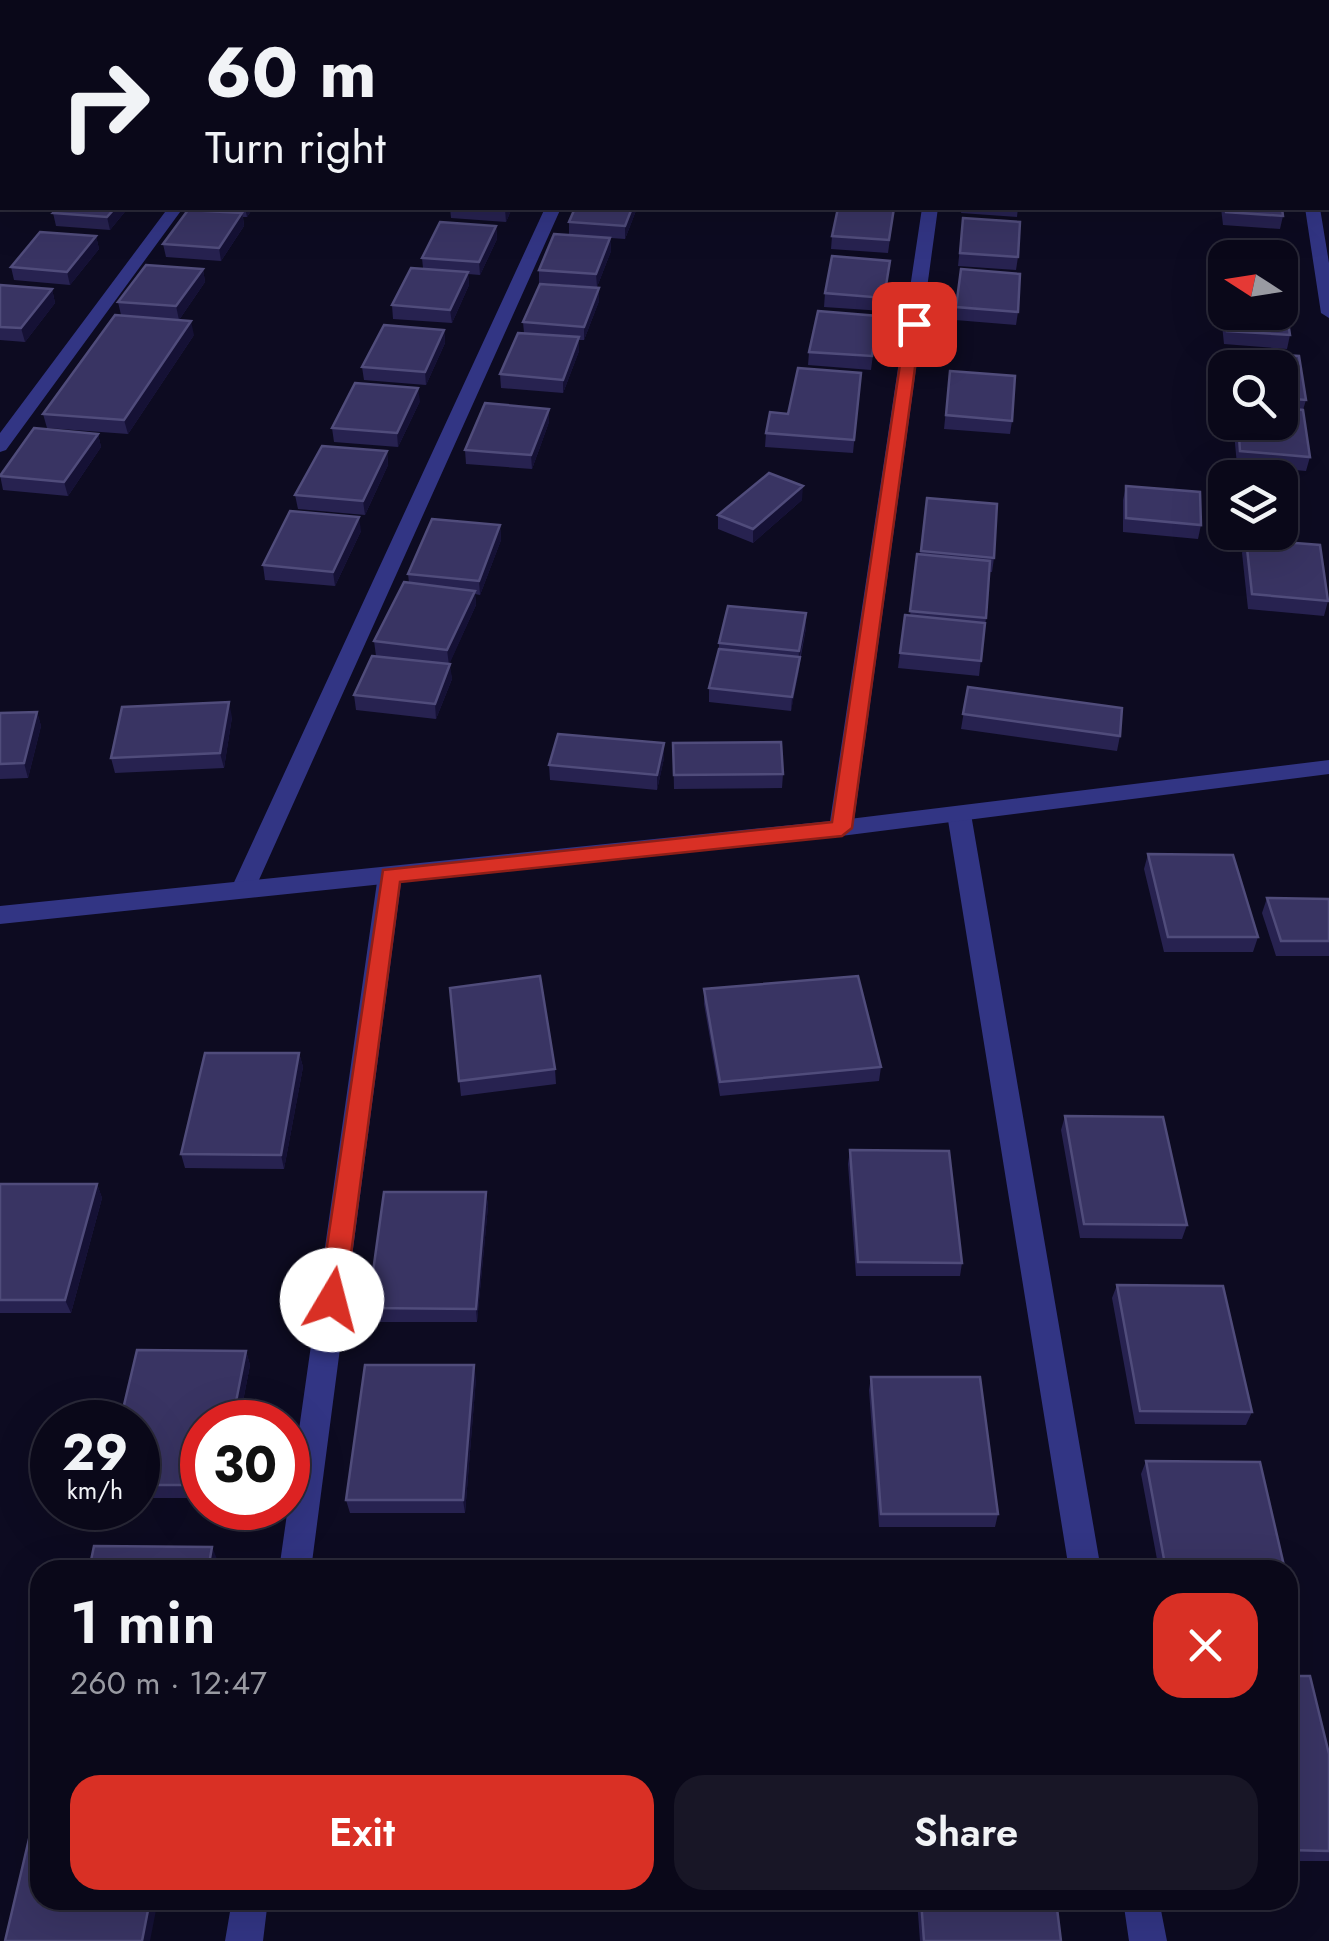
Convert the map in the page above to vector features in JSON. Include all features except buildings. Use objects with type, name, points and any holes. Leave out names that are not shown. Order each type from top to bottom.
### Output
[{"type":"street","points":[[0,446],[174,210]]},
{"type":"street","points":[[242,891],[552,210]]},
{"type":"street","points":[[842,828],[930,210]]},
{"type":"street","points":[[1312,210],[1329,313]]},
{"type":"street","points":[[0,916],[842,828],[1329,767]]},
{"type":"street","points":[[959,814],[1084,1560]]},
{"type":"street","points":[[296,1560],[390,875]]},
{"type":"street","points":[[244,1941],[249,1910]]},
{"type":"street","points":[[1143,1910],[1148,1941]]},
{"type":"route","points":[[332,1300],[390,875],[842,828],[914,324]]}]
